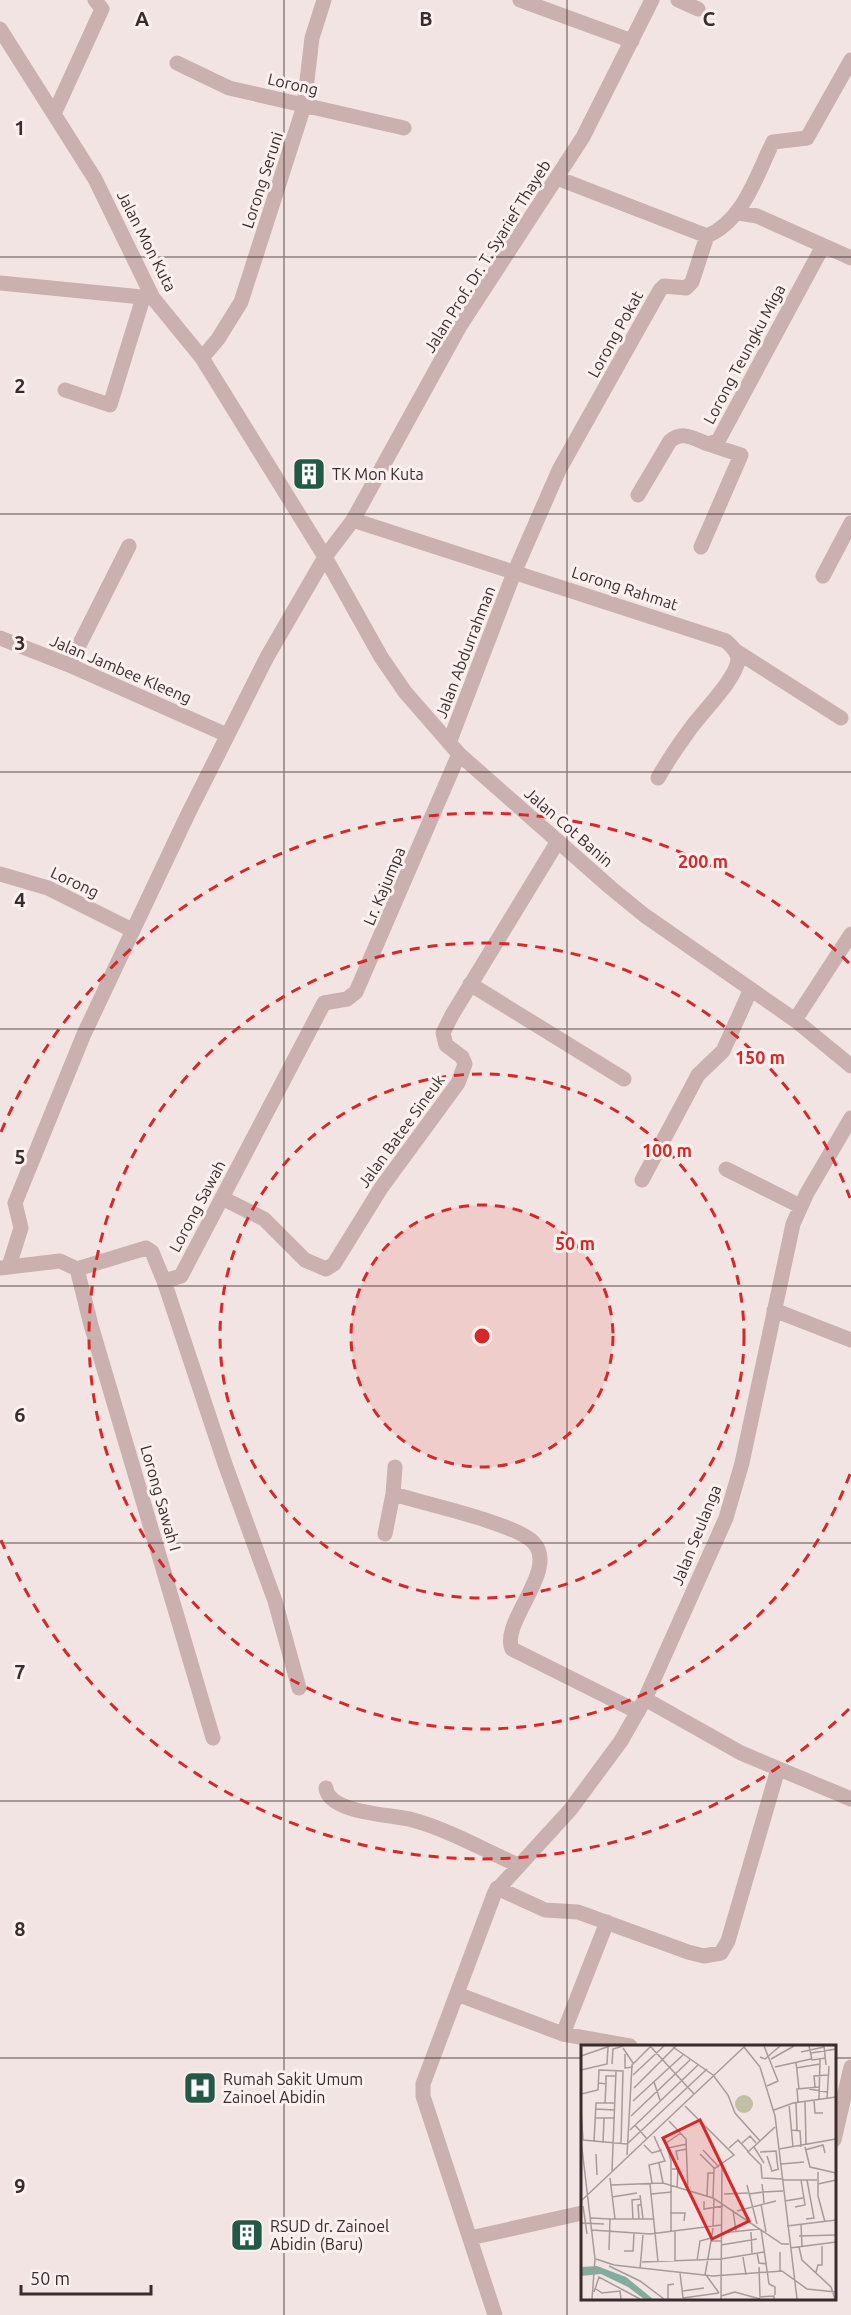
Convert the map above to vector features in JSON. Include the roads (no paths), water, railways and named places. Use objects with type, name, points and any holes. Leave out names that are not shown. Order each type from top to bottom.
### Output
[{"type":"street","points":[[54,114],[102,9],[95,0]]},
{"type":"street","name":"Lorong Seruni","points":[[202,358],[218,339],[242,302],[304,106],[312,38],[324,0]]},
{"type":"street","points":[[520,0],[632,41]]},
{"type":"street","name":"Jalan Prof. Dr. T. Syarief Thayeb","points":[[4,1267],[21,1228],[15,1203],[84,1034],[227,735],[291,612],[325,556],[353,520],[460,326],[583,137],[652,0]]},
{"type":"street","points":[[678,0],[698,9]]},
{"type":"street","name":"Jalan Mon Kuta","points":[[1,35],[95,179],[148,298],[202,358],[325,556]]},
{"type":"street","points":[[557,178],[707,236],[716,232],[739,213],[773,142],[807,138],[851,60]]},
{"type":"street","name":"Lorong","points":[[177,63],[229,88],[404,129]]},
{"type":"street","points":[[739,213],[757,216],[851,258]]},
{"type":"street","name":"Lorong Pokat","points":[[560,470],[660,290],[664,286],[686,288],[692,282],[707,236]]},
{"type":"street","name":"Lorong Teungku Miga","points":[[638,495],[670,441],[676,436],[683,435],[714,444],[721,436],[823,246]]},
{"type":"street","points":[[0,283],[148,298],[110,405],[65,390]]},
{"type":"street","points":[[701,547],[741,455],[708,444]]},
{"type":"street","name":"Jalan Abdurrahman","points":[[454,748],[514,573],[560,470]]},
{"type":"street","name":"Lorong Rahmat","points":[[353,520],[726,641],[736,651],[841,718]]},
{"type":"street","points":[[823,576],[851,524]]},
{"type":"street","points":[[69,665],[129,546]]},
{"type":"street","name":"Jalan Cot Banin","points":[[325,556],[381,657],[405,692],[454,748],[644,915],[795,1020],[851,1066]]},
{"type":"street","name":"Jalan Jambee Kleeng","points":[[0,638],[69,665],[227,735]]},
{"type":"street","points":[[658,778],[689,730],[711,706],[734,671],[738,659],[736,651]]},
{"type":"street","name":"Lr. Kajumpa","points":[[321,1009],[324,1003],[346,999],[356,992],[454,748]]},
{"type":"street","name":"Jalan Batee Sineuk","points":[[222,1198],[264,1219],[312,1265],[326,1269],[334,1264],[381,1188],[464,1071],[464,1060],[446,1045],[443,1037],[470,984],[558,841]]},
{"type":"street","name":"Lorong","points":[[0,874],[48,888],[132,930]]},
{"type":"street","points":[[795,1020],[851,934]]},
{"type":"street","points":[[470,984],[624,1079]]},
{"type":"street","points":[[642,1180],[698,1075],[723,1051],[751,989]]},
{"type":"street","name":"Lorong Sawah","points":[[77,1269],[146,1248],[152,1252],[164,1281],[181,1276],[321,1009]]},
{"type":"street","name":"Jalan Seulanga","points":[[497,1888],[581,1797],[621,1741],[641,1705],[726,1518],[742,1463],[788,1243],[800,1206],[851,1118]]},
{"type":"street","points":[[726,1169],[800,1206]]},
{"type":"street","points":[[4,1267],[60,1261],[77,1269]]},
{"type":"street","name":"Lorong Sawah I","points":[[77,1269],[91,1325],[213,1738]]},
{"type":"street","points":[[164,1281],[217,1442],[275,1601],[299,1688]]},
{"type":"street","points":[[774,1310],[851,1340]]},
{"type":"street","points":[[385,1534],[393,1494],[395,1467]]},
{"type":"street","points":[[393,1494],[488,1521],[529,1538],[538,1550],[539,1565],[534,1583],[511,1636],[512,1649],[641,1705],[778,1769],[851,1799]]},
{"type":"street","points":[[495,2315],[423,2096],[423,2084],[497,1888],[545,1910],[578,1912],[688,1952],[704,1956],[721,1953],[728,1941],[778,1769]]},
{"type":"street","points":[[326,1788],[330,1796],[358,1811],[412,1820],[518,1866]]},
{"type":"street","points":[[563,2034],[608,1922]]},
{"type":"street","points":[[457,1994],[563,2034],[624,2045]]},
{"type":"street","points":[[836,2130],[846,2077]]},
{"type":"street","points":[[470,2238],[581,2213]]},
{"type":"place","name":"TK Mon Kuta","points":[[309,474]]},
{"type":"place","name":"Rumah Sakit Umum Zainoel Abidin","points":[[200,2088]]},
{"type":"place","name":"RSUD dr. Zainoel Abidin (Baru)","points":[[247,2235]]}]
